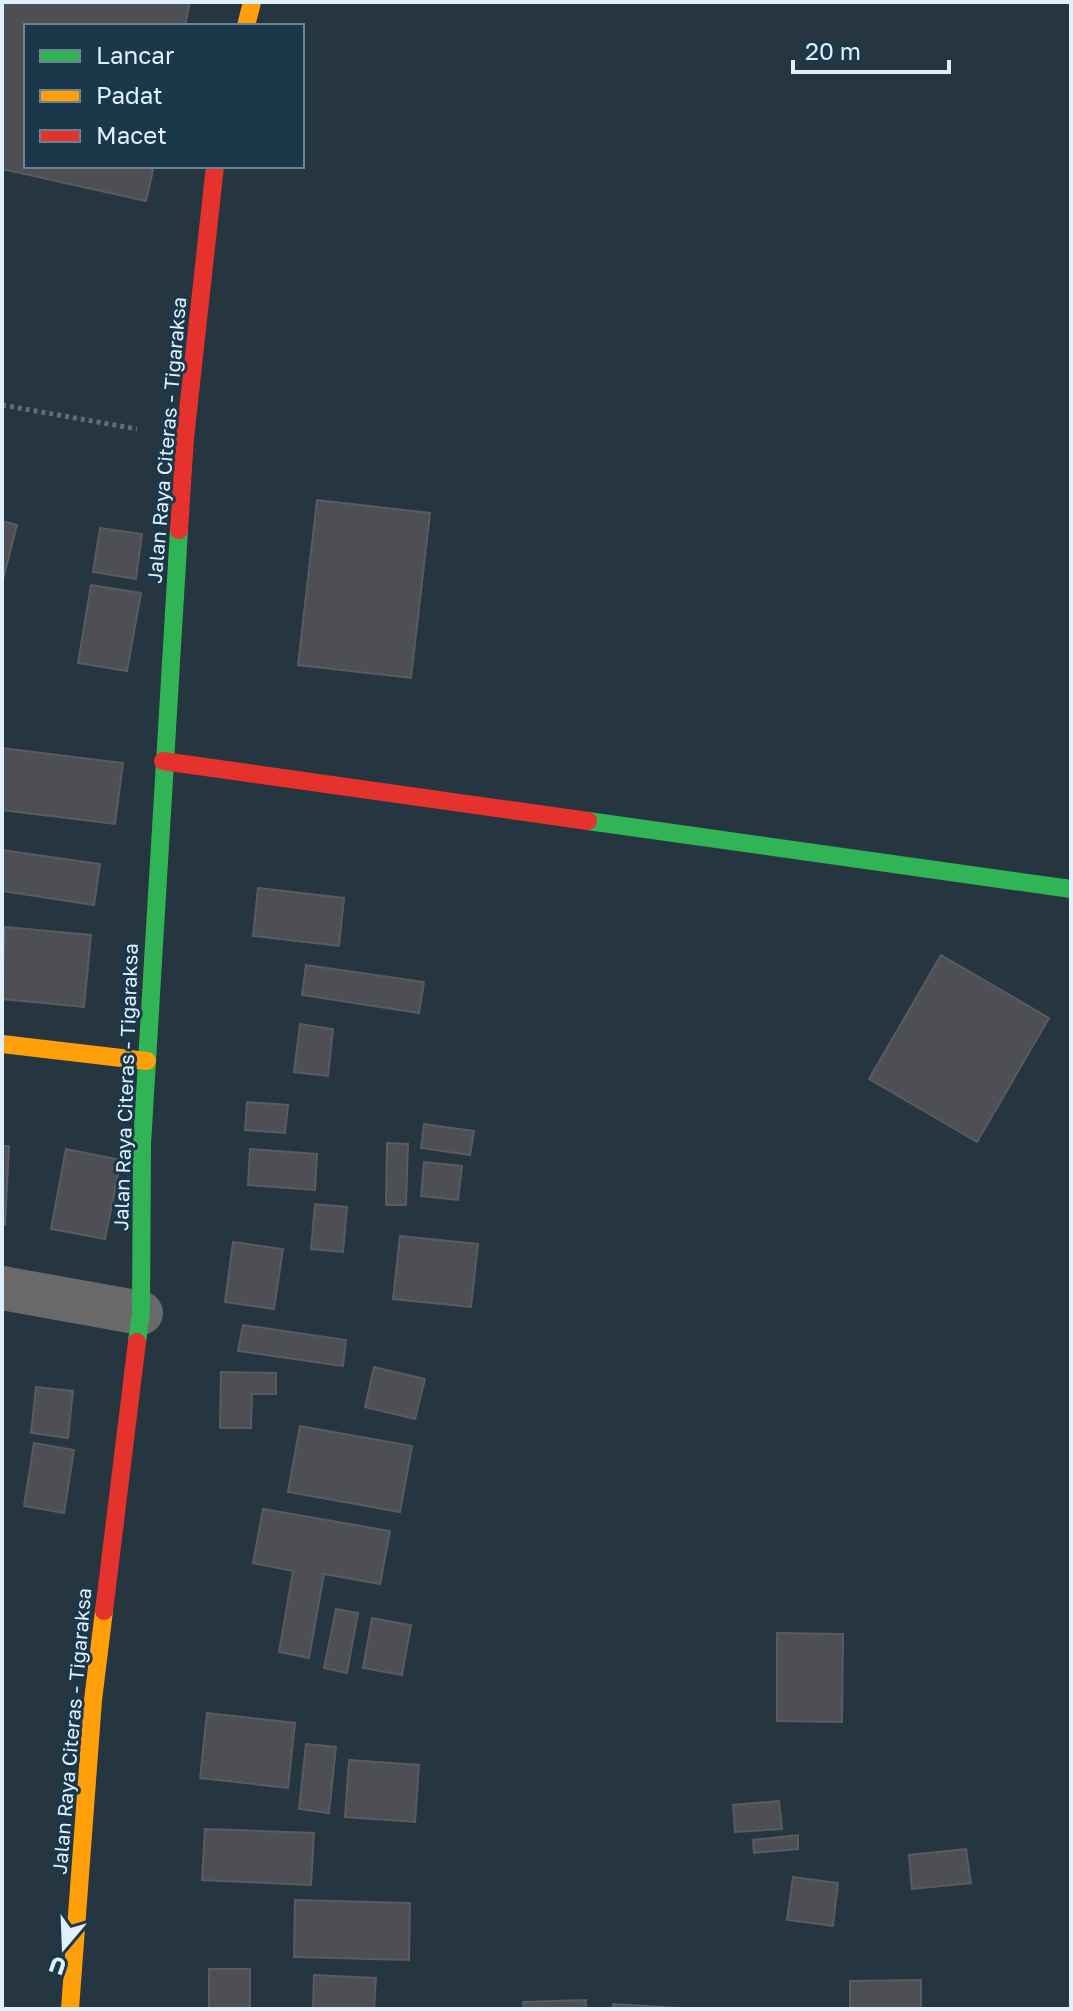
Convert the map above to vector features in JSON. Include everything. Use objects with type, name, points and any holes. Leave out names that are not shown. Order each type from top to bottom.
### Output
[{"type":"main road","points":[[246,24],[252,2]]},
{"type":"main road","name":"Jalan Raya Citeras - Tigaraksa","points":[[70,2009],[93,1700],[141,1313],[142,1144],[163,761],[185,438],[215,168]]},
{"type":"main road","points":[[163,761],[1071,889]]},
{"type":"main road","points":[[2,1044],[147,1061]]},
{"type":"street","points":[[2,1288],[141,1313]]},
{"type":"path","points":[[2,405],[185,438]]},
{"type":"building","points":[[2,2],[190,2],[185,24],[24,24],[24,168],[154,168],[146,201],[2,169]]},
{"type":"building","points":[[317,500],[430,513],[411,678],[298,665]]},
{"type":"building","points":[[2,521],[17,525],[2,583]]},
{"type":"building","points":[[100,528],[142,534],[136,579],[93,572]]},
{"type":"building","points":[[91,585],[141,593],[127,671],[78,663]]},
{"type":"building","points":[[2,748],[123,763],[115,824],[2,810]]},
{"type":"building","points":[[2,850],[100,864],[94,905],[2,891]]},
{"type":"building","points":[[258,888],[344,898],[339,946],[253,936]]},
{"type":"building","points":[[5,927],[91,935],[84,1007],[2,999]]},
{"type":"building","points":[[941,955],[1049,1018],[977,1142],[869,1079]]},
{"type":"building","points":[[306,965],[424,982],[419,1013],[302,995]]},
{"type":"building","points":[[300,1024],[333,1029],[328,1076],[294,1072]]},
{"type":"building","points":[[247,1102],[288,1105],[285,1133],[245,1130]]},
{"type":"building","points":[[424,1124],[474,1131],[470,1155],[421,1148]]},
{"type":"building","points":[[387,1143],[408,1144],[406,1205],[386,1205]]},
{"type":"building","points":[[2,1146],[9,1146],[5,1225],[2,1225]]},
{"type":"building","points":[[66,1149],[121,1160],[105,1239],[51,1229]]},
{"type":"building","points":[[250,1149],[317,1154],[315,1190],[248,1185]]},
{"type":"building","points":[[424,1162],[462,1166],[458,1200],[421,1196]]},
{"type":"building","points":[[315,1204],[347,1207],[343,1252],[311,1249]]},
{"type":"building","points":[[400,1236],[478,1244],[471,1307],[393,1299]]},
{"type":"building","points":[[233,1242],[283,1249],[274,1309],[225,1302]]},
{"type":"building","points":[[243,1325],[346,1340],[343,1366],[238,1351]]},
{"type":"building","points":[[374,1367],[425,1379],[415,1419],[365,1407]]},
{"type":"building","points":[[221,1372],[276,1373],[276,1394],[252,1394],[251,1428],[220,1428]]},
{"type":"building","points":[[36,1387],[73,1391],[68,1438],[31,1433]]},
{"type":"building","points":[[300,1426],[412,1446],[400,1512],[288,1492]]},
{"type":"building","points":[[34,1443],[74,1450],[64,1513],[24,1506]]},
{"type":"building","points":[[263,1509],[390,1531],[380,1584],[324,1574],[309,1658],[279,1652],[293,1571],[253,1563]]},
{"type":"building","points":[[336,1609],[358,1613],[347,1673],[324,1668]]},
{"type":"building","points":[[372,1618],[411,1625],[402,1675],[363,1668]]},
{"type":"building","points":[[777,1633],[843,1634],[842,1722],[777,1721]]},
{"type":"building","points":[[207,1713],[295,1723],[288,1788],[200,1778]]},
{"type":"building","points":[[306,1744],[336,1747],[329,1813],[299,1809]]},
{"type":"building","points":[[349,1760],[419,1765],[415,1822],[345,1817]]},
{"type":"building","points":[[779,1801],[782,1829],[735,1832],[733,1805]]},
{"type":"building","points":[[205,1829],[314,1833],[311,1885],[202,1880]]},
{"type":"building","points":[[798,1835],[798,1849],[754,1853],[753,1840]]},
{"type":"building","points":[[966,1849],[971,1883],[912,1889],[909,1855]]},
{"type":"building","points":[[793,1877],[838,1883],[833,1926],[787,1920]]},
{"type":"building","points":[[295,1900],[410,1903],[409,1960],[294,1957]]},
{"type":"building","points":[[209,1969],[250,1969],[250,2009],[209,2009]]},
{"type":"building","points":[[314,1975],[376,1978],[374,2009],[313,2009]]},
{"type":"building","points":[[921,1980],[921,2009],[850,2009],[850,1981]]},
{"type":"building","points":[[586,2000],[586,2009],[524,2009],[523,2002]]},
{"type":"building","points":[[613,2004],[696,2009],[613,2009]]},
{"type":"traffic: fast","points":[[137,1342],[141,1313],[142,1144],[179,530]]},
{"type":"traffic: fast","points":[[588,821],[1071,889]]},
{"type":"traffic: slow","points":[[246,24],[252,2]]},
{"type":"traffic: slow","points":[[2,1044],[147,1061]]},
{"type":"traffic: slow","points":[[70,2009],[93,1700],[104,1611]]},
{"type":"traffic: jam","points":[[179,530],[185,438],[215,168]]},
{"type":"traffic: jam","points":[[163,761],[588,821]]},
{"type":"traffic: jam","points":[[104,1611],[137,1342]]}]
